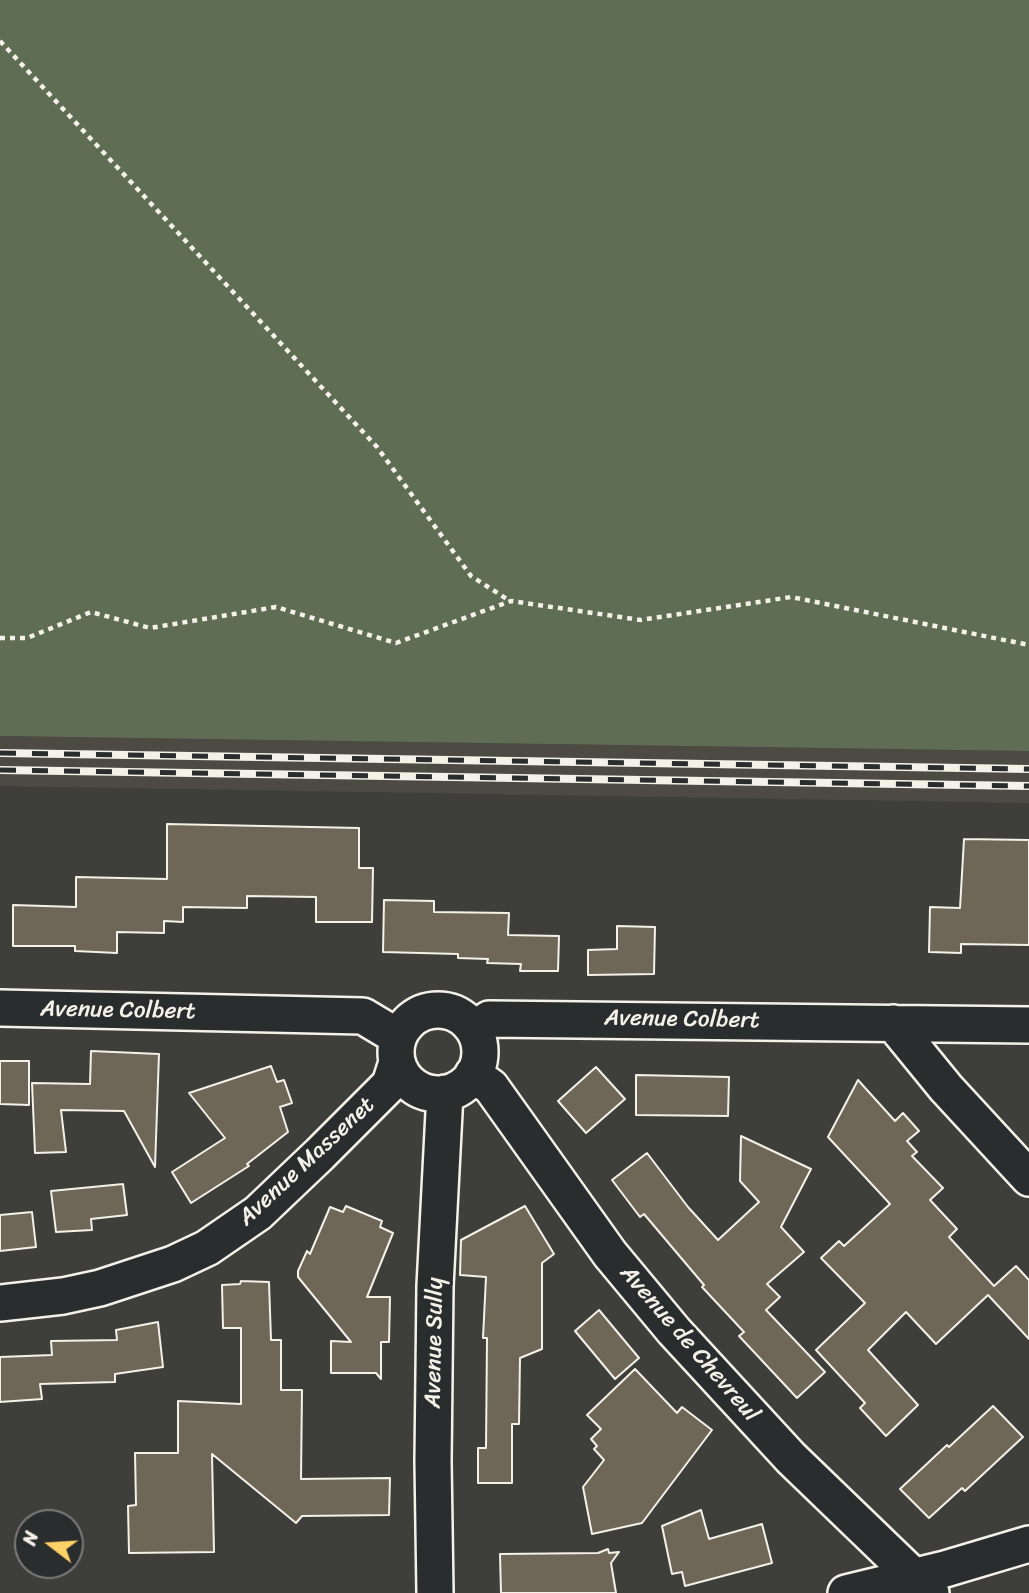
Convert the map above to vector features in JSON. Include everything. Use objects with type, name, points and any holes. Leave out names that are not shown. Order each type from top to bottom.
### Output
[{"type":"street","name":"Avenue Colbert","points":[[0,1008],[363,1016],[398,1049]]},
{"type":"street","points":[[441,1009],[454,1012],[465,1019],[474,1030],[480,1052],[473,1074],[466,1083],[445,1093],[432,1093],[420,1090],[410,1083],[398,1049],[405,1025],[415,1016],[441,1009]]},
{"type":"street","name":"Avenue Colbert","points":[[474,1030],[489,1019],[1029,1025]]},
{"type":"street","points":[[892,1023],[946,1088],[1029,1178]]},
{"type":"street","name":"Avenue Massenet","points":[[0,1303],[63,1296],[100,1288],[173,1264],[207,1248],[258,1213],[390,1084],[398,1049]]},
{"type":"street","name":"Avenue de Chevreul","points":[[473,1074],[491,1087],[610,1254],[674,1331],[791,1458],[922,1584]]},
{"type":"street","name":"Avenue Sully","points":[[435,1593],[435,1286],[445,1093]]},
{"type":"street","points":[[846,1593],[922,1584],[945,1569],[1029,1544]]},
{"type":"path","points":[[0,41],[377,447],[471,576],[511,601],[641,620],[791,597],[1029,645]]},
{"type":"path","points":[[0,638],[27,638],[92,612],[150,628],[276,607],[396,643],[511,601]]},
{"type":"shaded area","points":[[0,736],[1029,751],[1029,803],[0,786]]},
{"type":"green space","points":[[0,0],[1029,0],[1029,751],[0,736]]},
{"type":"building","points":[[167,824],[359,828],[359,868],[373,868],[372,922],[316,922],[316,897],[247,896],[247,908],[183,907],[183,922],[164,921],[164,933],[117,932],[117,953],[75,951],[75,946],[13,946],[13,905],[76,907],[76,877],[167,879]]},
{"type":"building","points":[[964,839],[1029,840],[1029,945],[961,944],[961,953],[929,952],[930,907],[960,908]]},
{"type":"building","points":[[384,900],[434,901],[434,912],[509,913],[508,935],[559,936],[558,971],[520,971],[521,964],[487,963],[488,959],[458,958],[458,954],[383,952]]},
{"type":"building","points":[[617,926],[655,927],[654,974],[588,975],[588,950],[617,949]]},
{"type":"building","points":[[91,1051],[159,1054],[155,1167],[124,1111],[61,1110],[66,1152],[35,1153],[32,1083],[90,1084]]},
{"type":"building","points":[[0,1061],[29,1061],[29,1105],[0,1104]]},
{"type":"building","points":[[271,1066],[277,1082],[284,1080],[292,1103],[280,1107],[288,1132],[247,1164],[249,1166],[191,1203],[172,1172],[225,1138],[189,1093]]},
{"type":"building","points":[[596,1067],[625,1099],[586,1133],[558,1101]]},
{"type":"building","points":[[636,1075],[729,1077],[728,1116],[636,1115]]},
{"type":"building","points":[[858,1080],[895,1121],[903,1113],[919,1131],[907,1141],[917,1152],[912,1156],[943,1188],[930,1200],[957,1229],[949,1237],[994,1286],[1016,1266],[1029,1280],[1029,1339],[988,1295],[936,1344],[906,1312],[868,1350],[918,1405],[886,1436],[860,1408],[865,1403],[816,1350],[865,1303],[821,1258],[839,1241],[844,1246],[890,1204],[828,1137]]},
{"type":"building","points":[[741,1136],[811,1169],[781,1227],[804,1252],[767,1284],[780,1297],[766,1310],[825,1372],[797,1398],[739,1336],[744,1332],[702,1287],[704,1285],[644,1214],[640,1217],[612,1180],[647,1153],[688,1207],[718,1240],[759,1202],[740,1181]]},
{"type":"building","points":[[123,1184],[127,1215],[91,1219],[92,1230],[56,1232],[51,1191]]},
{"type":"building","points":[[346,1206],[382,1221],[380,1227],[393,1233],[367,1297],[390,1297],[389,1342],[381,1342],[381,1379],[376,1373],[331,1373],[331,1341],[351,1342],[298,1277],[307,1251],[310,1254],[330,1207],[343,1212]]},
{"type":"building","points":[[525,1206],[554,1254],[542,1263],[542,1349],[520,1358],[519,1424],[512,1424],[512,1483],[478,1483],[478,1448],[486,1448],[487,1338],[483,1338],[486,1277],[460,1275],[461,1240]]},
{"type":"building","points":[[32,1212],[36,1247],[0,1251],[0,1215]]},
{"type":"building","points":[[241,1281],[269,1282],[271,1340],[281,1340],[281,1390],[302,1390],[301,1479],[390,1478],[389,1515],[302,1516],[296,1523],[212,1454],[214,1552],[129,1553],[128,1506],[136,1505],[135,1453],[178,1453],[178,1401],[241,1404],[241,1328],[223,1328],[222,1285],[240,1284]]},
{"type":"building","points":[[599,1310],[639,1358],[615,1379],[575,1331]]},
{"type":"building","points":[[158,1322],[163,1367],[115,1374],[115,1382],[40,1384],[42,1399],[0,1402],[0,1357],[52,1355],[51,1341],[117,1340],[116,1330]]},
{"type":"building","points":[[635,1369],[677,1413],[682,1407],[712,1430],[642,1523],[592,1534],[583,1487],[604,1460],[594,1449],[597,1446],[591,1439],[601,1429],[587,1415]]},
{"type":"building","points":[[993,1406],[1023,1437],[965,1491],[962,1488],[929,1518],[900,1489]]},
{"type":"building","points":[[701,1510],[709,1539],[762,1524],[772,1563],[685,1586],[682,1572],[672,1574],[662,1526]]},
{"type":"building","points":[[608,1549],[609,1553],[619,1552],[611,1563],[616,1593],[501,1593],[500,1554],[598,1553]]},
{"type":"railway","points":[[0,753],[1029,769]]},
{"type":"railway","points":[[0,770],[1029,786]]}]
